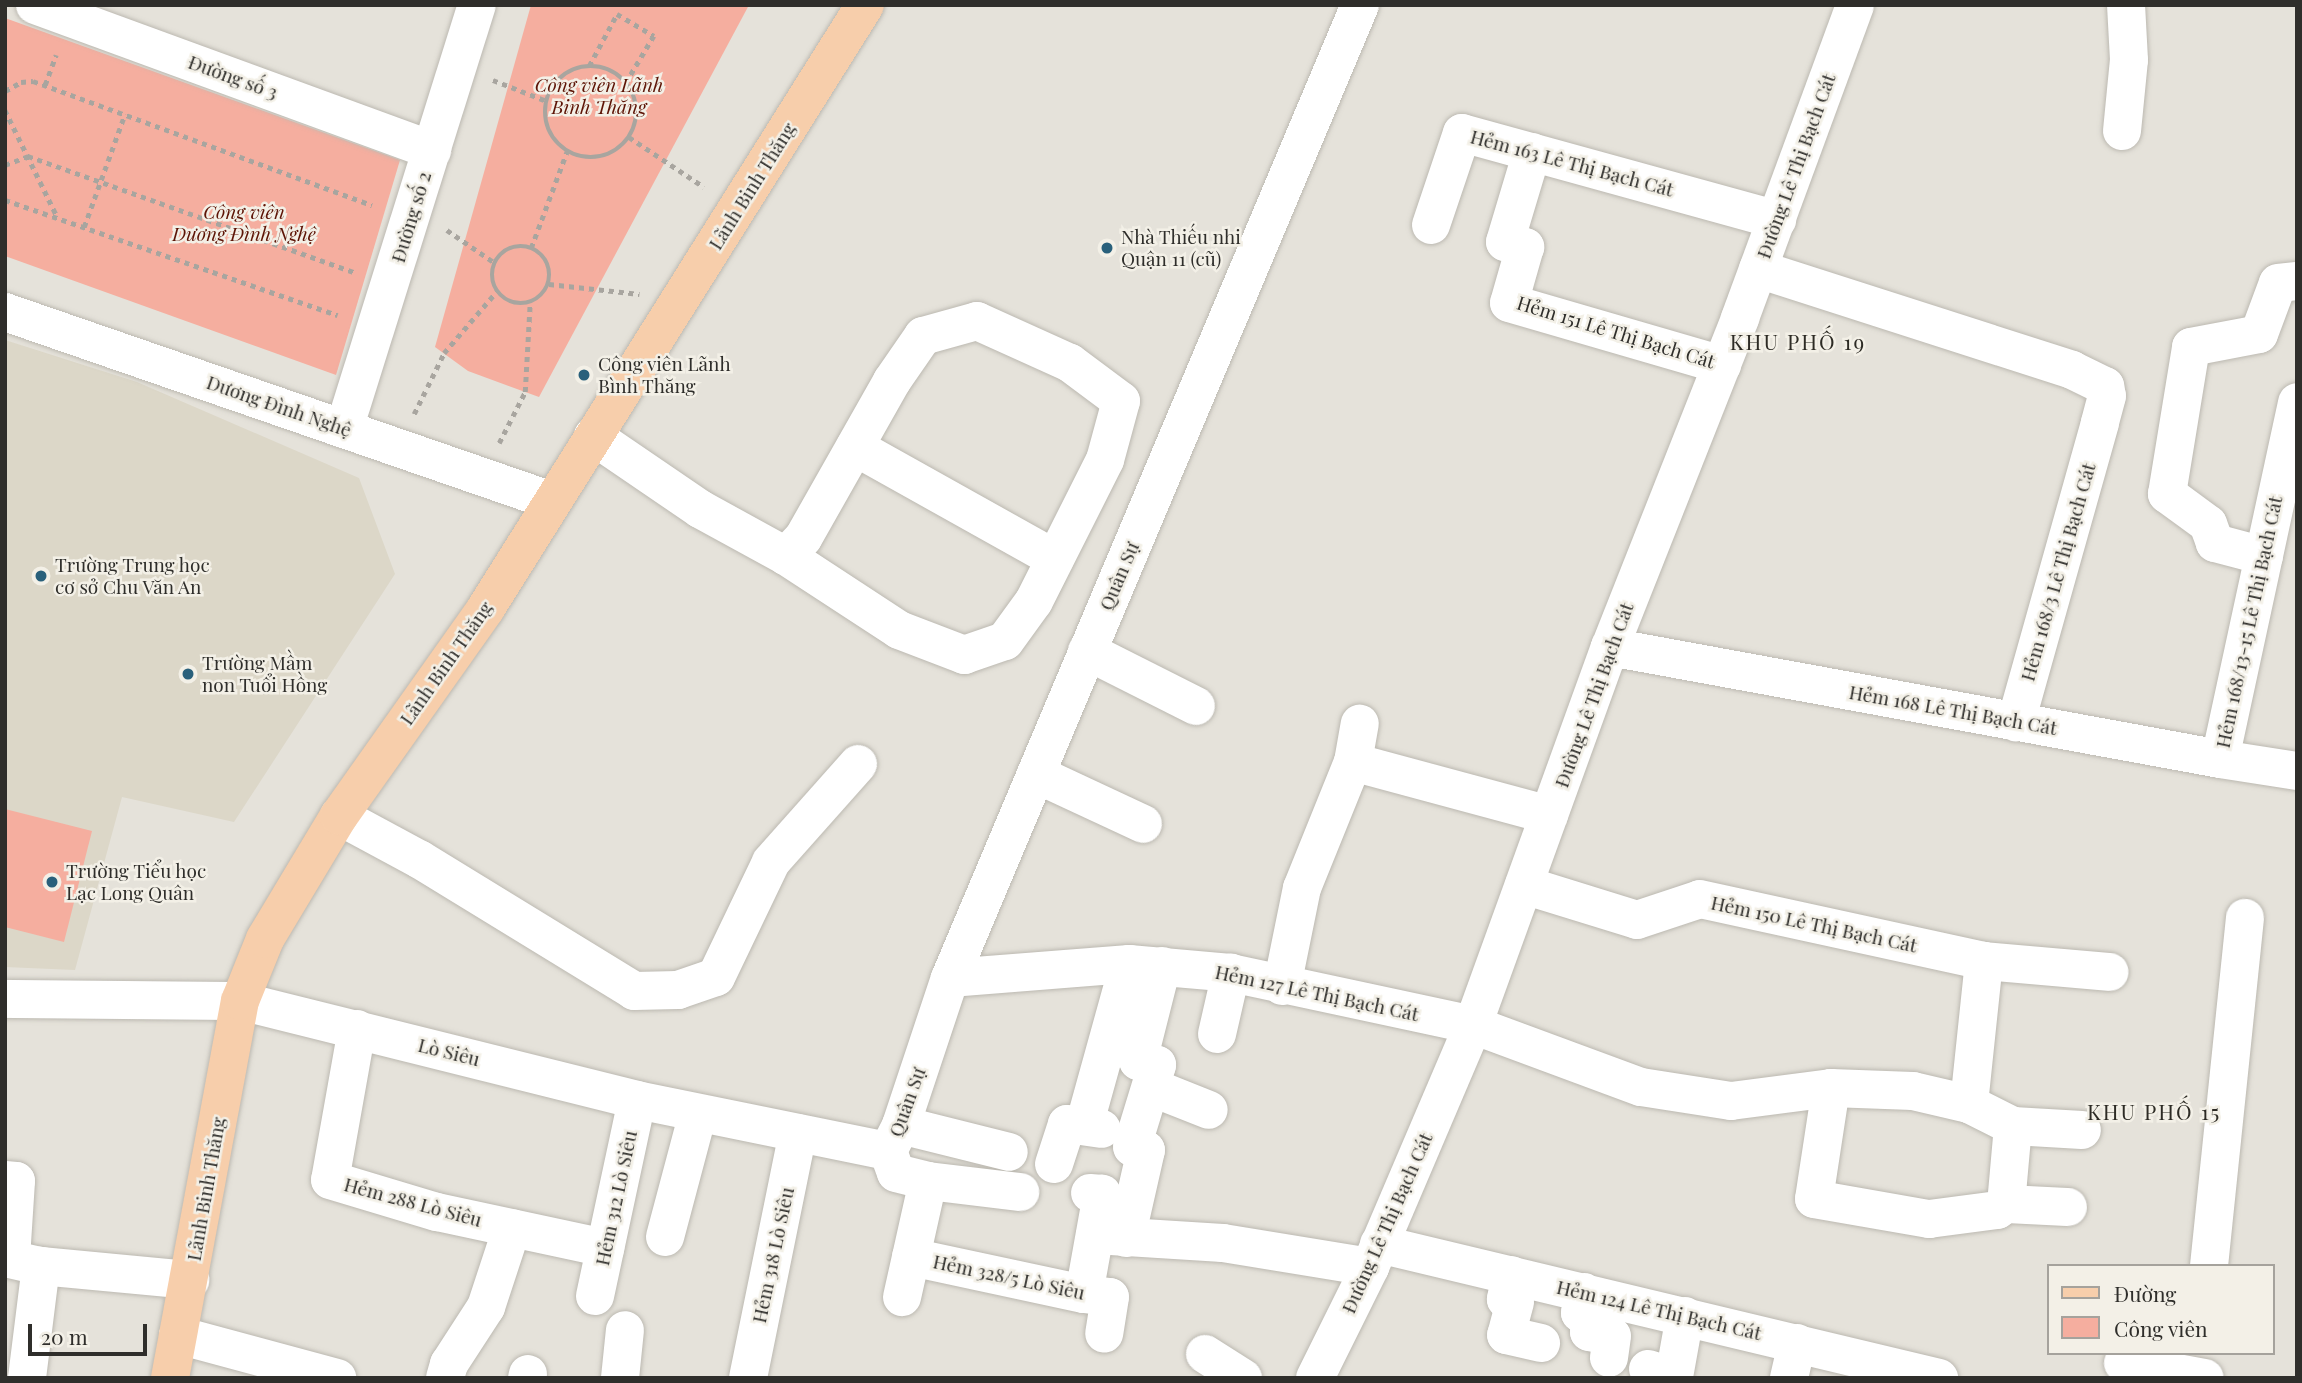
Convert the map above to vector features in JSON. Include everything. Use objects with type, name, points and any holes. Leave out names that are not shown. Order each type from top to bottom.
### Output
[{"type":"main road","name":"Lãnh Binh Thăng","points":[[170,1378],[240,1001],[265,939],[339,816],[486,608],[865,5]]},
{"type":"street","name":"Đường số 3","points":[[35,5],[432,150]]},
{"type":"street","name":"Đường số 2","points":[[344,429],[477,5]]},
{"type":"street","name":"Quân Sự","points":[[895,1138],[950,978],[1360,5]]},
{"type":"street","name":"Đường Lê Thị Bạch Cát","points":[[1315,1378],[1374,1255],[1473,1025],[1610,648],[1722,365],[1855,5]]},
{"type":"street","points":[[2122,131],[2129,60],[2126,5]]},
{"type":"street","name":"Hẻm 163 Lê Thị Bạch Cát","points":[[1431,225],[1462,133],[1777,220]]},
{"type":"street","name":"Hẻm 151 Lê Thị Bạch Cát","points":[[1532,152],[1506,242],[1525,247],[1509,303],[1722,365]]},
{"type":"street","name":"Hẻm 168/3 Lê Thị Bạch Cát","points":[[1758,269],[2072,370],[2105,386],[2107,396],[2016,722]]},
{"type":"street","points":[[2263,556],[2215,542],[2208,524],[2167,494],[2192,347],[2259,334],[2278,283],[2297,281]]},
{"type":"street","name":"Dương Đình Nghệ","points":[[5,312],[552,501]]},
{"type":"street","points":[[593,436],[700,509],[786,556],[899,631],[964,655],[1005,641],[1034,601],[1105,460],[1121,401],[1070,363],[977,321],[923,337],[892,381],[803,538],[786,556]]},
{"type":"street","name":"Hẻm 168/13-15 Lê Thị Bạch Cát","points":[[2220,760],[2297,402]]},
{"type":"street","points":[[855,447],[1055,559]]},
{"type":"street","name":"Hẻm 168 Lê Thị Bạch Cát","points":[[1610,648],[2220,760],[2297,771]]},
{"type":"street","points":[[1087,652],[1196,706]]},
{"type":"street","points":[[1282,986],[1302,888],[1353,762],[1360,724]]},
{"type":"street","points":[[1353,762],[1549,815]]},
{"type":"street","points":[[339,816],[419,859],[634,991],[678,990],[716,977],[771,862],[858,764]]},
{"type":"street","points":[[1036,774],[1143,824]]},
{"type":"street","name":"Hẻm 150 Lê Thị Bạch Cát","points":[[1524,885],[1637,920],[1700,899],[1984,961],[2110,972]]},
{"type":"street","points":[[2209,1264],[2245,918]]},
{"type":"street","points":[[1969,1104],[1984,961]]},
{"type":"street","points":[[1084,1294],[1146,1150],[1132,1147],[1157,1065],[1138,1061],[1146,965]]},
{"type":"street","points":[[1084,1126],[1146,965]]},
{"type":"street","name":"Hẻm 127 Lê Thị Bạch Cát","points":[[950,978],[1146,965],[1231,973],[1473,1025],[1641,1087],[1731,1101],[1831,1088],[1913,1091],[1969,1104],[2013,1126]]},
{"type":"street","points":[[1217,1034],[1231,973]]},
{"type":"street","name":"Lò Siêu","points":[[5,999],[240,1001],[637,1100],[798,1133],[895,1138],[1009,1152]]},
{"type":"street","name":"Hẻm 288 Lò Siêu","points":[[358,1029],[330,1180],[437,1212],[606,1248]]},
{"type":"street","points":[[1151,1087],[1209,1110]]},
{"type":"street","points":[[1831,1088],[1814,1199],[1929,1219],[1997,1210],[2007,1205],[2068,1207]]},
{"type":"street","name":"Hẻm 312 Lò Siêu","points":[[595,1296],[637,1100]]},
{"type":"street","points":[[665,1237],[698,1113]]},
{"type":"street","points":[[1054,1164],[1067,1124],[1135,1135]]},
{"type":"street","points":[[2007,1205],[2013,1126],[2082,1130]]},
{"type":"street","name":"Hẻm 318 Lò Siêu","points":[[748,1377],[798,1133]]},
{"type":"street","points":[[895,1138],[896,1172],[928,1181],[1020,1192]]},
{"type":"street","points":[[5,1180],[16,1181],[27,1378]]},
{"type":"street","points":[[902,1297],[928,1181]]},
{"type":"street","points":[[1090,1193],[1102,1194],[1110,1236]]},
{"type":"street","points":[[445,1378],[449,1364],[486,1307],[512,1227]]},
{"type":"street","name":"Hẻm 124 Lê Thị Bạch Cát","points":[[1110,1236],[1374,1255],[1511,1275],[1685,1316],[1793,1360],[1939,1378]]},
{"type":"street","name":"Hẻm 328/5 Lò Siêu","points":[[911,1257],[1084,1294],[1110,1297],[1104,1334]]},
{"type":"street","points":[[19,1261],[190,1280]]},
{"type":"street","points":[[1511,1275],[1506,1299],[1515,1302],[1506,1335],[1541,1343]]},
{"type":"street","points":[[1584,1292],[1580,1313],[1591,1313],[1589,1332],[1612,1336],[1609,1358]]},
{"type":"street","points":[[1648,1369],[1674,1377],[1685,1316]]},
{"type":"street","points":[[620,1378],[625,1330]]},
{"type":"street","points":[[178,1335],[337,1378]]},
{"type":"street","points":[[1205,1354],[1243,1378]]},
{"type":"street","points":[[2123,1363],[2201,1369]]},
{"type":"path","points":[[589,66],[617,14],[654,36],[626,83]]},
{"type":"path","points":[[589,66],[608,69],[626,83],[636,101],[637,116],[629,137],[612,153],[597,158],[567,151],[555,141],[548,126],[547,101],[556,82],[567,73],[589,66]]},
{"type":"path","points":[[457,68],[547,101]]},
{"type":"path","points":[[5,91],[22,82],[33,81],[411,215],[465,240],[495,263]]},
{"type":"path","points":[[5,110],[58,218]]},
{"type":"path","points":[[84,227],[125,114]]},
{"type":"path","points":[[629,137],[738,210]]},
{"type":"path","points":[[531,248],[567,151]]},
{"type":"path","points":[[5,165],[27,156],[390,285]]},
{"type":"path","points":[[5,200],[376,328]]},
{"type":"path","points":[[531,248],[544,256],[549,264],[549,284],[545,292],[530,303],[512,302],[497,291],[493,282],[495,263],[508,249],[531,248]]},
{"type":"path","points":[[549,284],[680,300]]},
{"type":"path","points":[[398,448],[444,353],[497,291]]},
{"type":"path","points":[[483,476],[525,392],[530,303]]},
{"type":"shaded area","name":"Trường Mầm non Tuổi Hồng","points":[[5,340],[137,382],[359,478],[395,574],[234,822],[122,797],[75,970],[5,967]]},
{"type":"green space","name":"Công viên Lãnh Binh Thăng","points":[[531,5],[749,5],[539,397],[468,371],[435,347]]},
{"type":"green space","name":"Công viên Dương Đình Nghệ","points":[[5,18],[400,160],[336,375],[5,256]]},
{"type":"green space","points":[[5,809],[92,831],[64,942],[5,927]]},
{"type":"place","name":"Nhà Thiếu nhi Quận 11 (cũ)","points":[[1107,248]]},
{"type":"place","name":"Công viên Lãnh Bình Thăng","points":[[584,375]]},
{"type":"place","name":"Trường Trung học cơ sở Chu Văn An","points":[[41,576]]},
{"type":"place","name":"Trường Mầm non Tuổi Hồng","points":[[188,674]]},
{"type":"place","name":"Trường Tiểu học Lạc Long Quân","points":[[52,882]]},
{"type":"district","name":"KHU PHỐ 19","points":[[1798,341]]},
{"type":"district","name":"KHU PHỐ 15","points":[[2154,1111]]}]
